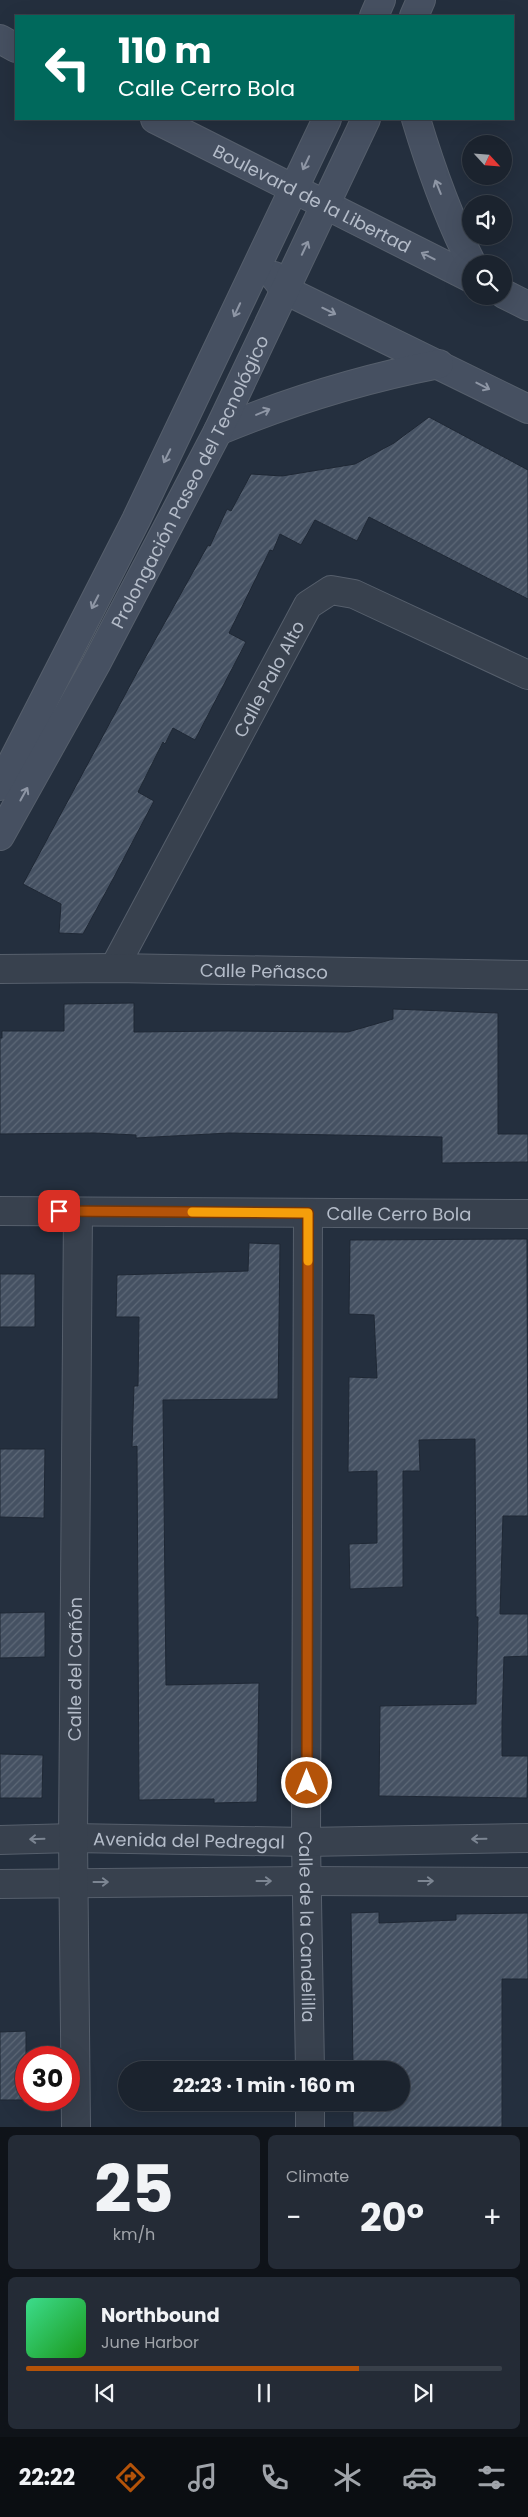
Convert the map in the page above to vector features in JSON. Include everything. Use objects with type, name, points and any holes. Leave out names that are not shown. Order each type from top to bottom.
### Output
[{"type":"main road","points":[[374,15],[381,0]]},
{"type":"main road","points":[[414,15],[421,0]]},
{"type":"main road","points":[[0,39],[15,47]]},
{"type":"main road","name":"Boulevard de la Libertad","points":[[157,120],[462,274]]},
{"type":"main road","name":"Prolongación Paseo del Tecnológico","points":[[0,786],[136,520],[327,120]]},
{"type":"main road","name":"Prolongación Paseo del Tecnológico","points":[[0,836],[96,664],[218,431],[366,120]]},
{"type":"main road","points":[[416,120],[432,172],[454,228],[468,255]]},
{"type":"main road","points":[[261,260],[285,290],[528,409]]},
{"type":"main road","points":[[512,298],[528,306]]},
{"type":"main road","points":[[218,431],[272,408],[327,390],[439,364]]},
{"type":"street","name":"Calle Palo Alto","points":[[114,968],[308,605],[331,590],[354,594],[528,675]]},
{"type":"street","name":"Calle Peñasco","points":[[0,969],[114,968],[528,975]]},
{"type":"street","name":"Calle Cerro Bola","points":[[0,1211],[528,1214]]},
{"type":"street","name":"Calle del Cañón","points":[[76,2127],[74,1838],[78,1212]]},
{"type":"street","name":"Calle de la Candelilla","points":[[308,1213],[306,1842],[310,2061]]},
{"type":"street","name":"Avenida del Pedregal","points":[[0,1840],[74,1838],[306,1842],[528,1838]]},
{"type":"street","points":[[0,1884],[307,1880],[528,1882]]},
{"type":"street","points":[[310,2111],[310,2127]]},
{"type":"building","points":[[429,417],[528,470],[528,599],[369,517],[357,541],[315,520],[301,545],[280,534],[273,551],[270,550],[229,633],[246,642],[195,740],[173,728],[165,744],[163,742],[138,792],[154,801],[113,879],[83,934],[59,933],[61,904],[23,884],[140,667],[208,545],[210,546],[227,509],[231,511],[251,474],[282,476],[355,464],[394,443]]},
{"type":"building","points":[[134,1003],[134,1032],[348,1032],[393,1019],[393,1009],[498,1013],[498,1134],[528,1134],[528,1162],[442,1163],[442,1137],[229,1133],[136,1138],[136,1135],[94,1133],[0,1134],[0,1038],[2,1038],[2,1031],[64,1031],[64,1004]]},
{"type":"building","points":[[527,1239],[528,1516],[503,1516],[500,1614],[528,1614],[528,1656],[504,1657],[502,1723],[502,1756],[528,1756],[527,1798],[379,1796],[380,1706],[476,1704],[478,1617],[476,1617],[475,1439],[419,1440],[420,1471],[403,1471],[403,1587],[350,1589],[349,1544],[377,1543],[377,1471],[348,1472],[349,1377],[377,1378],[374,1315],[349,1314],[350,1240]]},
{"type":"building","points":[[249,1243],[280,1244],[278,1399],[163,1400],[166,1685],[259,1683],[257,1802],[214,1803],[214,1799],[139,1800],[137,1446],[132,1447],[134,1386],[138,1386],[139,1317],[116,1317],[117,1275],[248,1271]]},
{"type":"building","points":[[0,1274],[35,1274],[35,1327],[0,1327]]},
{"type":"building","points":[[0,1449],[45,1449],[44,1518],[0,1517]]},
{"type":"building","points":[[45,1612],[45,1657],[0,1658],[0,1613]]},
{"type":"building","points":[[0,1754],[43,1755],[42,1798],[0,1798]]},
{"type":"building","points":[[379,1912],[379,1923],[456,1920],[456,1914],[528,1913],[528,1979],[502,1979],[502,2127],[353,2127],[353,2111],[410,2111],[410,2061],[353,2061],[351,1913]]},
{"type":"building","points":[[26,2031],[26,2046],[15,2046],[15,2100],[0,2100],[0,2032]]},
{"type":"slow traffic","points":[[192,1212],[308,1213],[308,1261]]},
{"type":"route","points":[[59,1211],[308,1213],[307,1783]]}]
